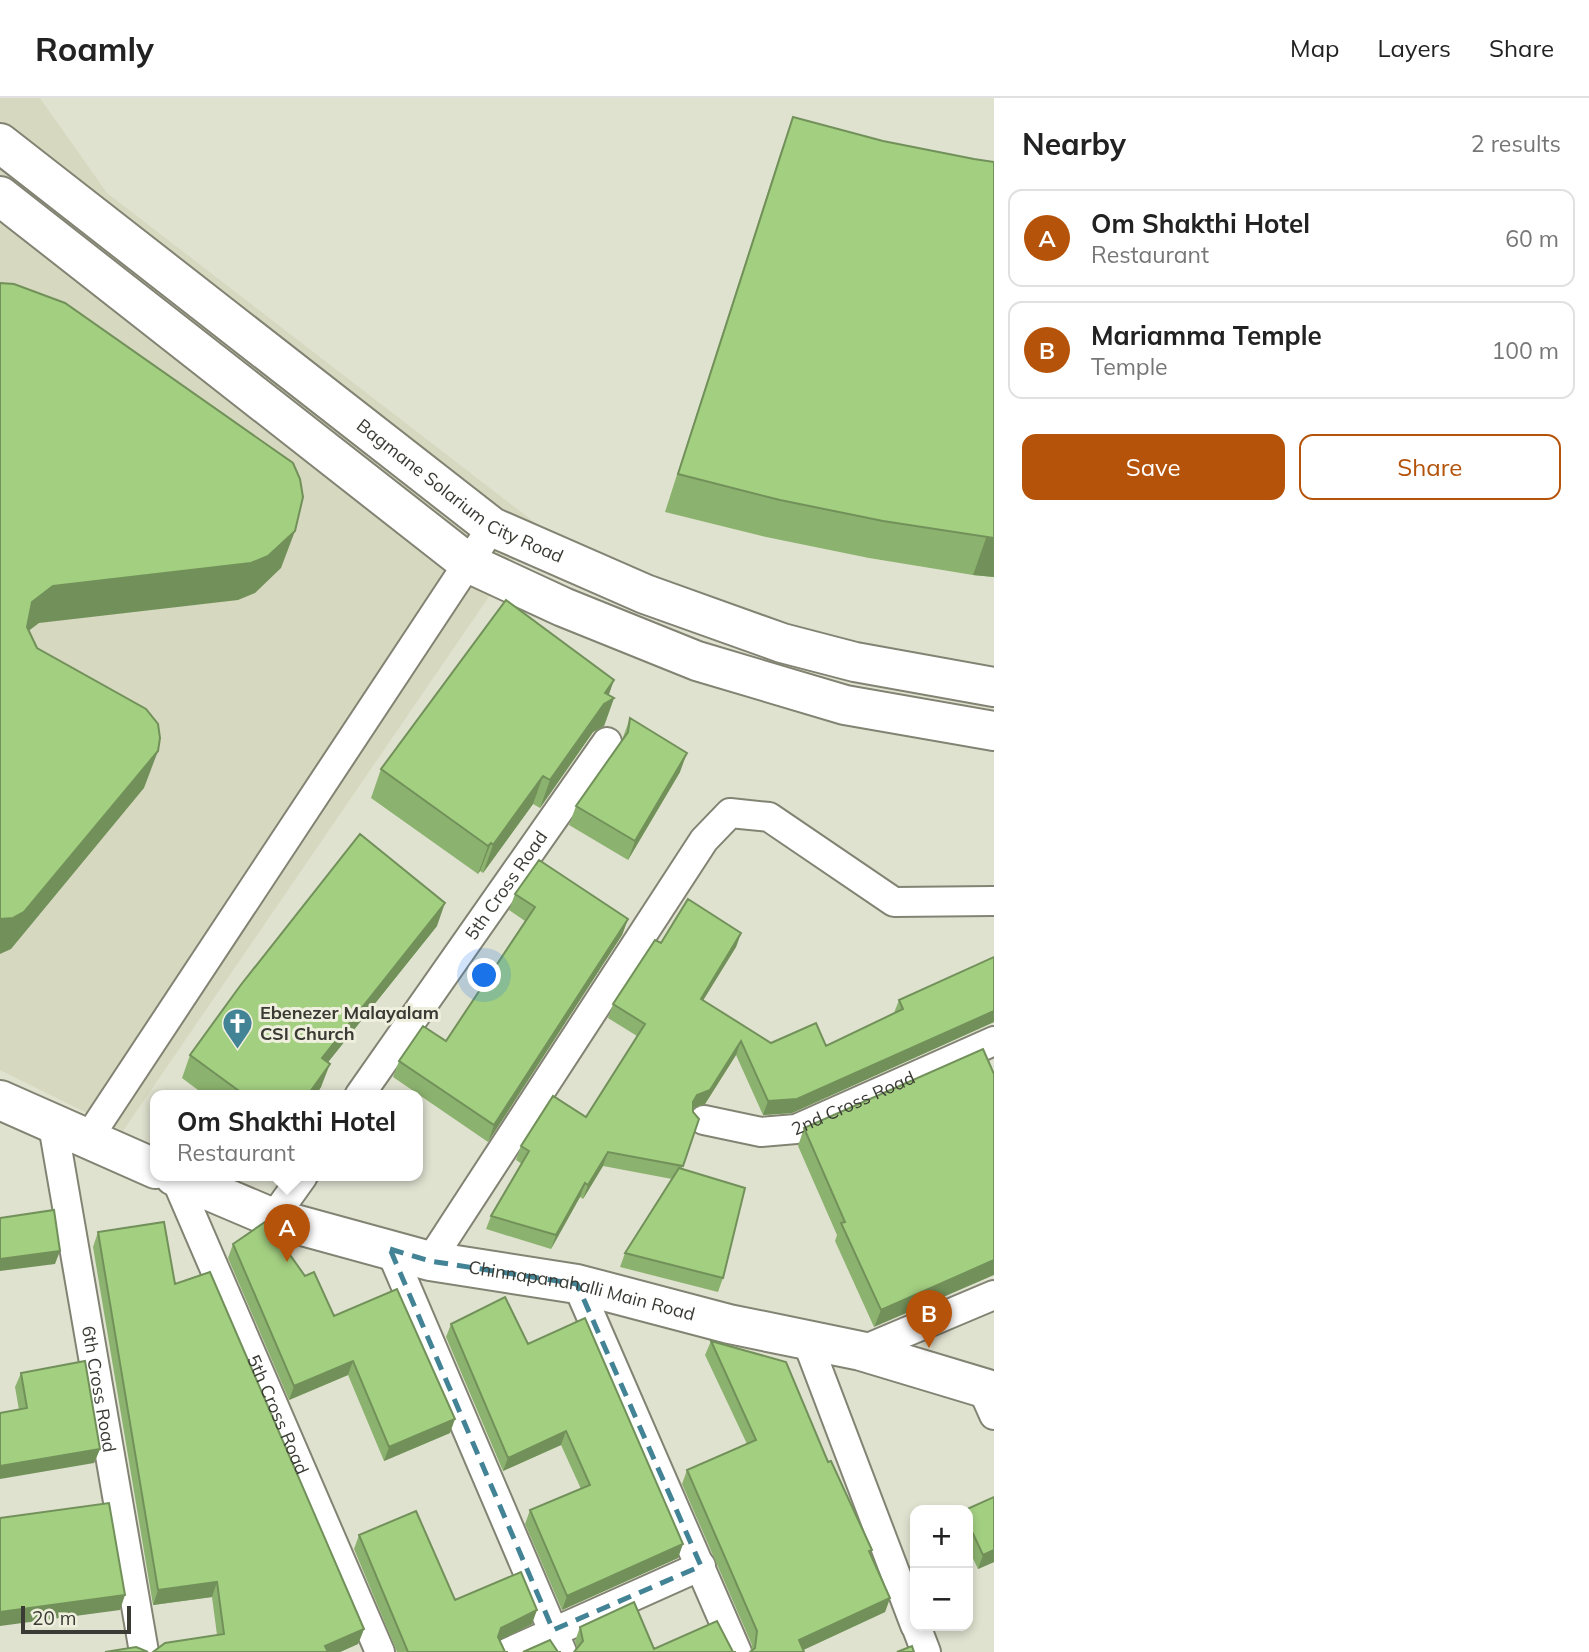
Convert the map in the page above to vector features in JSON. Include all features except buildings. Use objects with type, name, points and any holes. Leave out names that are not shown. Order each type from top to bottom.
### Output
[{"type":"street","name":"Bagmane Solarium City Road","points":[[0,143],[492,527],[645,594],[771,639],[855,662],[994,687]]},
{"type":"street","points":[[0,196],[468,563],[574,612],[696,662],[845,705],[994,731]]},
{"type":"street","points":[[87,1140],[492,527]]},
{"type":"street","name":"5th Cross Road","points":[[363,1090],[607,742]]},
{"type":"street","points":[[430,1261],[704,841],[730,813],[769,817],[894,902],[994,901]]},
{"type":"street","name":"2nd Cross Road","points":[[704,1120],[761,1132],[796,1129],[994,1041]]},
{"type":"street","points":[[0,1100],[150,1166]]},
{"type":"street","name":"6th Cross Road","points":[[52,1125],[144,1652]]},
{"type":"street","name":"5th Cross Road","points":[[176,1181],[380,1652]]},
{"type":"street","name":"Chinnapanahalli Main Road","points":[[186,1181],[274,1218],[430,1261],[576,1284],[807,1342],[861,1351],[990,1398]]},
{"type":"street","points":[[274,1218],[300,1181]]},
{"type":"street","points":[[390,1249],[557,1641]]},
{"type":"street","points":[[576,1284],[737,1652]]},
{"type":"street","points":[[861,1351],[994,1295]]},
{"type":"street","points":[[807,1342],[910,1609]]},
{"type":"street","points":[[509,1652],[557,1641],[701,1566]]},
{"type":"street","points":[[918,1631],[926,1652]]},
{"type":"highlighted area","points":[[390,1249],[430,1261],[577,1284],[701,1566],[553,1630]]},
{"type":"shaded area","points":[[0,98],[40,98],[107,193],[538,525],[123,1131],[0,1070]]},
{"type":"place","name":"Ebenezer Malayalam CSI Church","points":[[237,1050]]},
{"type":"place","name":"Om Shakthi Hotel","points":[[287,1262]]},
{"type":"place","name":"Mariamma Temple","points":[[929,1348]]}]
